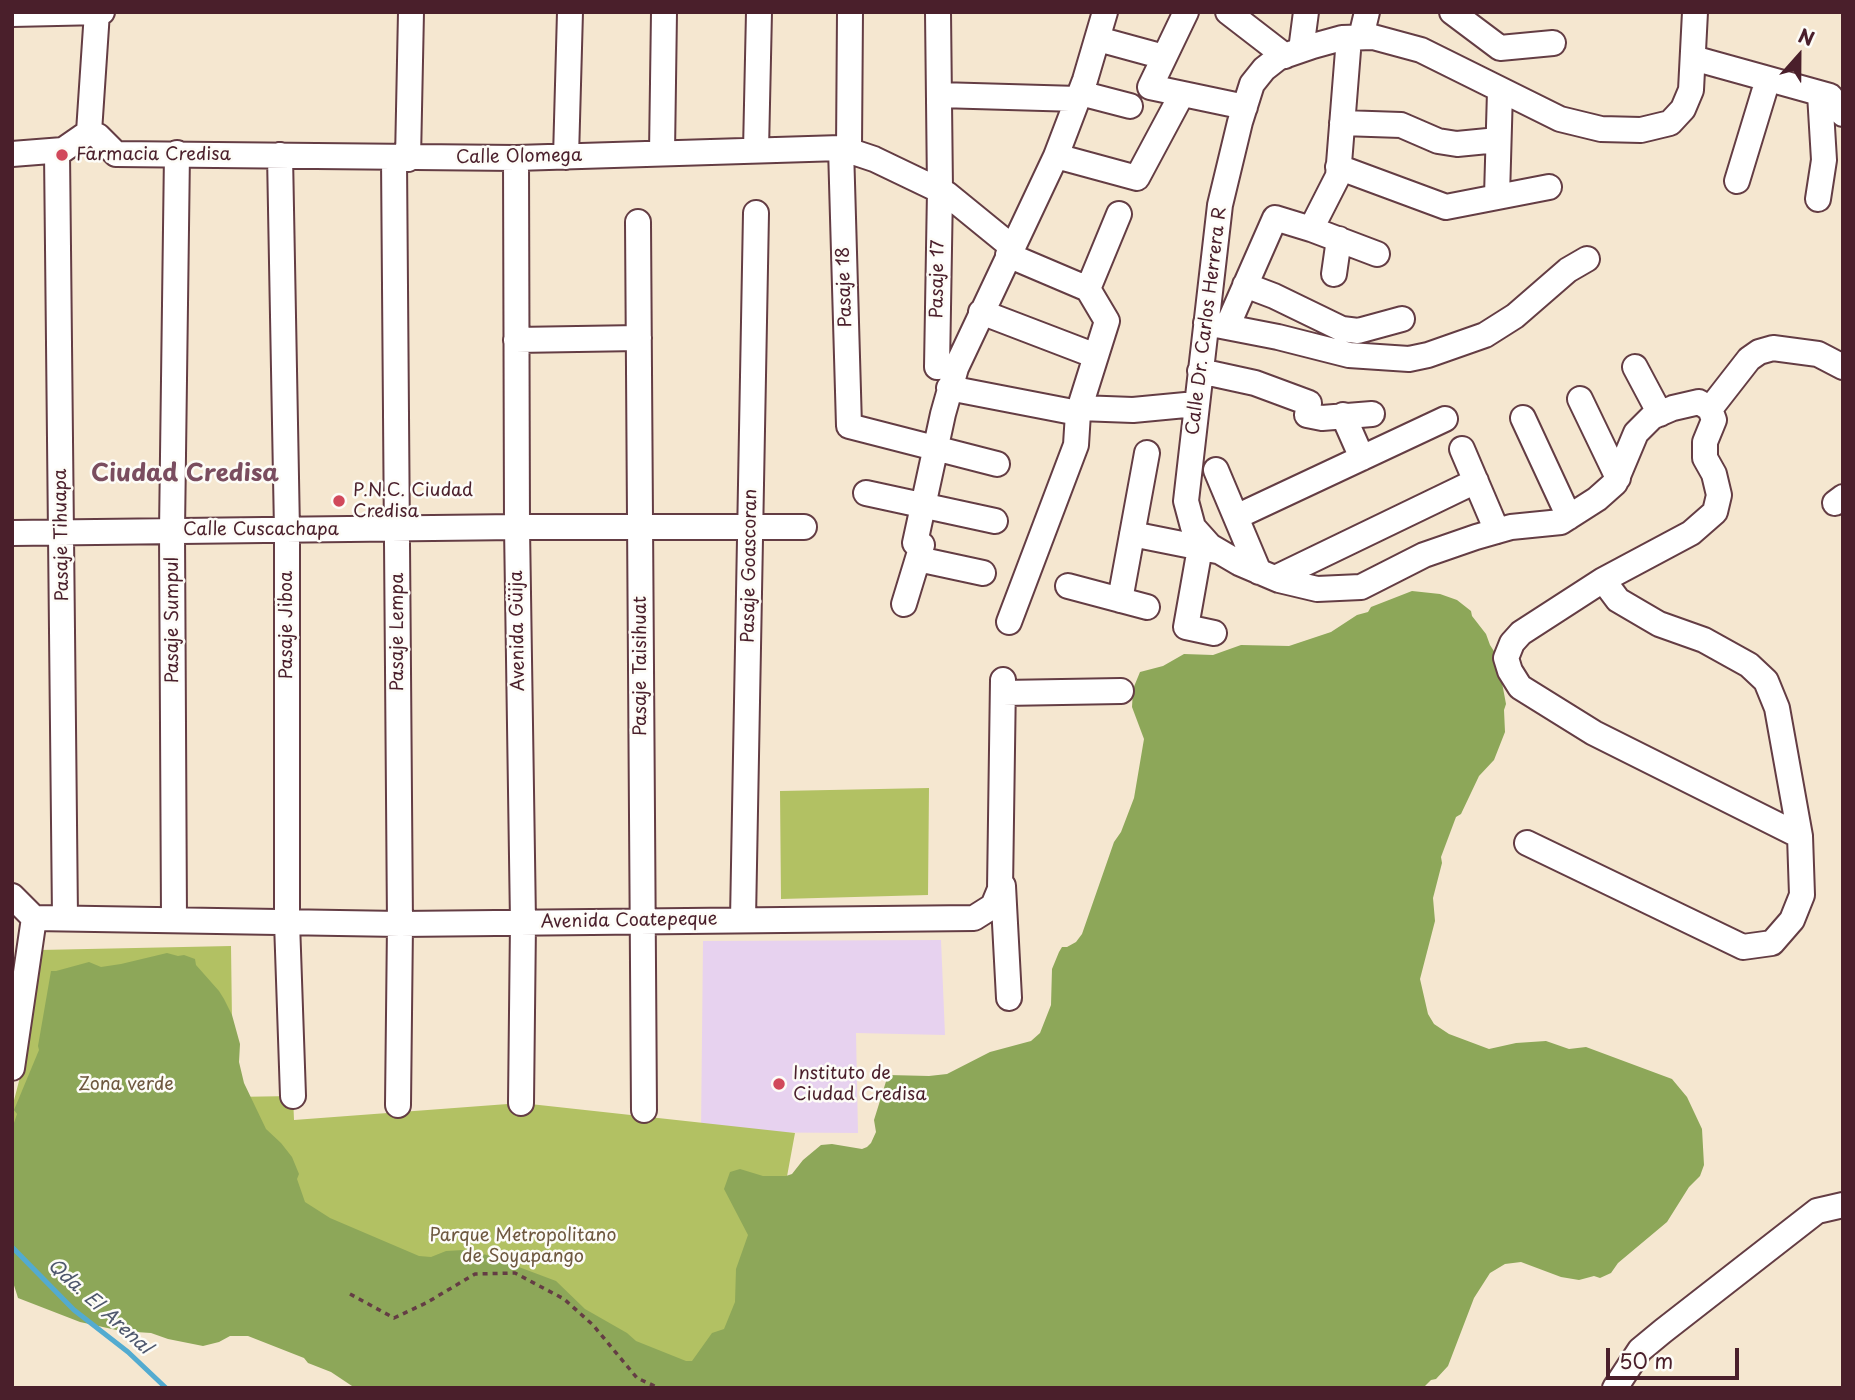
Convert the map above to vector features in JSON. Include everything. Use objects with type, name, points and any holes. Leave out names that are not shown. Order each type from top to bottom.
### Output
[{"type":"street","points":[[12,14],[99,12],[89,132],[66,149],[57,152],[12,154]]},
{"type":"street","name":"Pasaje Lempa","points":[[398,1105],[400,924],[397,530],[401,159],[411,12]]},
{"type":"street","points":[[566,157],[570,12]]},
{"type":"street","points":[[662,153],[664,12]]},
{"type":"street","points":[[757,150],[759,12]]},
{"type":"street","name":"Pasaje 18","points":[[850,12],[845,149],[849,426],[936,449]]},
{"type":"street","name":"Pasaje 17","points":[[938,12],[943,378]]},
{"type":"street","points":[[904,604],[922,545],[915,543],[936,449],[943,378],[962,352],[1056,156],[1079,96],[1105,12]]},
{"type":"street","points":[[1186,12],[1150,87],[1245,107]]},
{"type":"street","points":[[1227,12],[1293,53],[1306,12]]},
{"type":"street","points":[[1311,229],[1338,176],[1342,123],[1355,37],[1367,12]]},
{"type":"street","name":"Calle Dr. Carlos Herrera R","points":[[1695,12],[1691,90],[1683,109],[1670,124],[1642,130],[1601,129],[1559,119],[1421,50],[1374,37],[1355,37],[1293,53],[1264,69],[1252,83],[1220,205],[1216,325],[1200,371],[1186,500],[1193,527],[1210,546],[1210,550],[1267,575],[1317,589],[1361,587],[1424,555],[1497,531],[1561,522],[1597,499],[1615,483],[1636,433],[1652,417],[1673,408],[1699,402],[1710,409]]},
{"type":"street","points":[[1463,16],[1500,47],[1553,43]]},
{"type":"street","points":[[1098,39],[1164,57]]},
{"type":"street","points":[[1497,196],[1497,89],[1500,47]]},
{"type":"street","points":[[1693,58],[1834,98],[1818,199]]},
{"type":"street","points":[[1737,181],[1768,79]]},
{"type":"street","points":[[1056,156],[1137,178],[1182,94]]},
{"type":"street","points":[[939,95],[1079,96],[1130,106]]},
{"type":"street","points":[[1342,123],[1378,122],[1401,125],[1438,141],[1457,144],[1498,140]]},
{"type":"street","name":"Calle Olomega","points":[[89,132],[98,136],[115,154],[401,159],[845,149],[940,190],[963,206],[1010,251],[1088,289]]},
{"type":"street","name":"Pasaje Tihuapa","points":[[57,152],[65,917]]},
{"type":"street","name":"Pasaje Sumpul","points":[[174,919],[172,531],[177,153]]},
{"type":"street","name":"Pasaje Jiboa","points":[[281,155],[287,530],[287,922],[293,1096]]},
{"type":"street","name":"Avenida Güija","points":[[516,158],[517,527],[523,922],[521,1103]]},
{"type":"street","points":[[1338,167],[1446,207],[1549,187]]},
{"type":"street","name":"Pasaje Goascoran","points":[[743,920],[757,213]]},
{"type":"street","points":[[1009,621],[1076,445],[1079,411],[1107,321],[1088,289],[1119,214]]},
{"type":"street","points":[[1377,254],[1275,218],[1245,285],[1216,325],[1349,355],[1409,359],[1485,335],[1515,316],[1568,270],[1587,259]]},
{"type":"street","name":"Pasaje Taisihuat","points":[[638,222],[644,1111]]},
{"type":"street","points":[[1334,274],[1339,239]]},
{"type":"street","points":[[1245,285],[1342,329],[1358,331],[1402,319]]},
{"type":"street","points":[[981,312],[1096,356]]},
{"type":"street","points":[[516,340],[639,338]]},
{"type":"street","points":[[1800,836],[1594,733],[1520,687],[1506,658],[1512,643],[1521,633],[1603,580],[1691,533],[1714,512],[1719,495],[1714,474],[1706,458],[1705,442],[1714,420],[1710,409],[1749,359],[1759,352],[1773,348],[1818,354],[1843,367]]},
{"type":"street","points":[[1635,367],[1660,414]]},
{"type":"street","points":[[1200,371],[1255,383],[1308,403],[1307,415],[1322,418],[1373,414]]},
{"type":"street","points":[[943,378],[1079,411],[1133,410],[1196,404]]},
{"type":"street","points":[[1580,399],[1618,478]]},
{"type":"street","points":[[1343,415],[1362,458]]},
{"type":"street","points":[[1523,418],[1569,517]]},
{"type":"street","points":[[1236,517],[1445,419]]},
{"type":"street","points":[[936,449],[997,464]]},
{"type":"street","points":[[1462,449],[1497,531]]},
{"type":"street","points":[[1120,600],[1147,453]]},
{"type":"street","points":[[1216,470],[1236,517],[1267,575],[1476,481]]},
{"type":"street","points":[[866,493],[995,521]]},
{"type":"street","name":"Calle Cuscachapa","points":[[12,533],[517,527],[804,527]]},
{"type":"street","points":[[1132,534],[1210,550],[1186,627],[1214,633]]},
{"type":"street","points":[[918,559],[983,573]]},
{"type":"street","points":[[1527,843],[1744,947],[1772,943],[1792,920],[1802,895],[1800,836],[1777,709],[1766,681],[1749,665],[1704,640],[1659,624],[1618,600],[1603,580]]},
{"type":"street","points":[[1068,586],[1147,607]]},
{"type":"street","name":"Avenida Coatepeque","points":[[34,918],[400,924],[974,918],[993,906],[1000,889],[1003,686],[1121,691]]},
{"type":"street","points":[[1002,859],[1009,998]]},
{"type":"street","points":[[12,896],[34,918],[12,1068]]},
{"type":"street","points":[[1615,1388],[1640,1350],[1662,1331],[1817,1212],[1843,1205]]},
{"type":"path","points":[[350,1294],[394,1318],[475,1274],[515,1273],[564,1298],[593,1325],[637,1378],[659,1388]]},
{"type":"shaded area","name":"Instituto de Ciudad Credisa","points":[[941,940],[945,1035],[856,1033],[858,1133],[701,1132],[703,941]]},
{"type":"green space","name":"Zona verde","points":[[1412,591],[1440,594],[1457,600],[1471,611],[1497,656],[1506,704],[1505,732],[1494,760],[1479,776],[1461,814],[1456,817],[1441,857],[1442,863],[1433,898],[1435,921],[1420,979],[1428,1014],[1434,1024],[1449,1034],[1489,1049],[1516,1043],[1546,1041],[1569,1049],[1586,1047],[1672,1079],[1687,1097],[1702,1129],[1704,1165],[1700,1176],[1689,1187],[1667,1222],[1618,1263],[1611,1273],[1600,1278],[1594,1276],[1579,1280],[1561,1277],[1521,1262],[1505,1264],[1490,1273],[1474,1298],[1448,1366],[1423,1388],[355,1388],[331,1372],[308,1363],[304,1358],[248,1336],[230,1336],[203,1346],[151,1333],[121,1331],[80,1322],[18,1298],[12,1279],[12,1129],[17,1114],[14,1110],[39,1050],[51,971],[89,962],[101,967],[121,964],[167,953],[195,959],[196,965],[224,999],[232,1015],[240,1044],[239,1062],[244,1083],[266,1129],[292,1157],[305,1202],[330,1218],[419,1256],[431,1257],[446,1251],[464,1250],[487,1255],[556,1281],[585,1309],[636,1341],[692,1361],[712,1333],[724,1329],[735,1302],[736,1269],[748,1235],[724,1189],[730,1172],[740,1169],[763,1176],[786,1176],[792,1174],[803,1160],[821,1145],[862,1149],[867,1147],[876,1132],[874,1120],[888,1075],[947,1074],[990,1052],[1031,1041],[1040,1033],[1051,1005],[1052,969],[1062,947],[1076,942],[1082,934],[1114,842],[1121,832],[1134,798],[1144,739],[1132,707],[1133,689],[1140,672],[1163,666],[1184,654],[1213,655],[1241,645],[1289,646],[1331,632],[1357,615],[1368,612],[1371,607]]},
{"type":"green space","points":[[929,788],[928,895],[781,899],[780,791]]},
{"type":"green space","name":"Parque Metropolitano de Soyapango","points":[[231,946],[233,1097],[293,1096],[294,1120],[521,1103],[795,1133],[748,1388],[354,1388],[331,1344],[12,1243],[12,1108],[19,1081],[28,1009],[40,950]]},
{"type":"waterway","name":"Qda. El Arenal","points":[[12,1247],[74,1310],[128,1352],[166,1388]]},
{"type":"place","name":"Farmacia Credisa","points":[[62,155]]},
{"type":"place","name":"P.N.C. Ciudad Credisa","points":[[339,501]]},
{"type":"place","name":"Instituto de Ciudad Credisa","points":[[779,1084]]},
{"type":"district","name":"Ciudad Credisa","points":[[185,474]]}]
